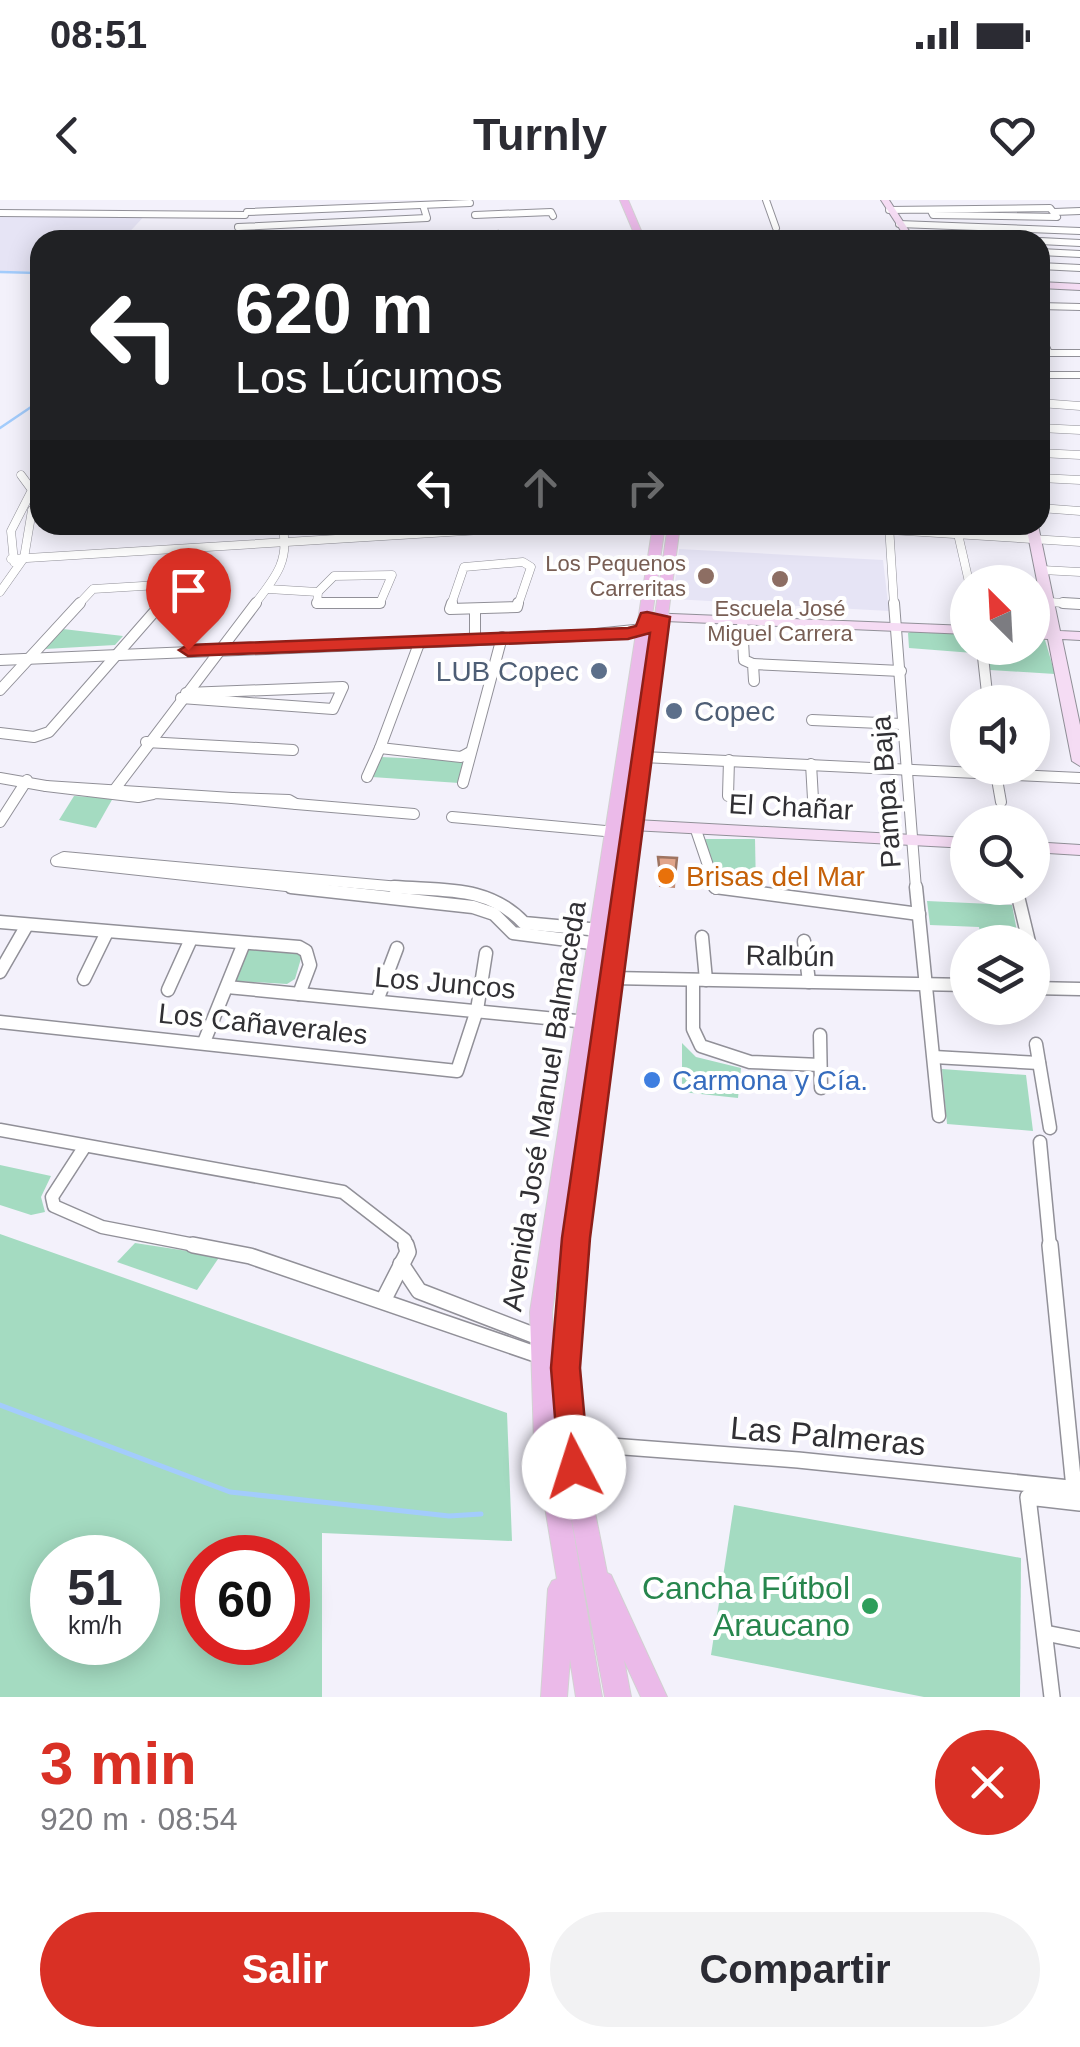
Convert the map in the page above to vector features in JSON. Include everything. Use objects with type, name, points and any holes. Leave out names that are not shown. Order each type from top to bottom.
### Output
[{"type":"main road","points":[[616,200],[626,230]]},
{"type":"main road","points":[[624,200],[637,230]]},
{"type":"main road","name":"Avenida José Manuel Balmaceda","points":[[618,1697],[570,1443],[566,1368],[576,1238],[612,978],[622,823],[643,757],[659,535]]},
{"type":"main road","name":"Avenida José Manuel Balmaceda","points":[[588,1697],[546,1440],[541,1347],[600,937],[622,823],[650,630],[672,535]]},
{"type":"main road","points":[[554,1697],[563,1558]]},
{"type":"main road","points":[[590,1560],[654,1697]]},
{"type":"street","points":[[236,230],[255,200]]},
{"type":"street","points":[[766,200],[776,228]]},
{"type":"street","points":[[0,213],[245,214],[470,202],[476,218],[551,212],[552,216]]},
{"type":"street","points":[[522,202],[526,213]]},
{"type":"street","points":[[236,230],[427,218],[423,205]]},
{"type":"street","points":[[887,205],[931,210],[1032,208],[1080,212]]},
{"type":"street","points":[[887,205],[903,230]]},
{"type":"street","points":[[312,209],[312,223]]},
{"type":"street","points":[[899,224],[1080,231]]},
{"type":"street","points":[[1050,241],[1080,242]]},
{"type":"street","points":[[1050,252],[1080,254]]},
{"type":"street","points":[[1050,266],[1080,268]]},
{"type":"street","points":[[1050,285],[1080,286]]},
{"type":"street","points":[[1050,306],[1080,307]]},
{"type":"street","points":[[1050,353],[1080,353]]},
{"type":"street","points":[[1050,375],[1080,375]]},
{"type":"street","points":[[1050,404],[1080,406]]},
{"type":"street","points":[[1050,428],[1080,430]]},
{"type":"street","points":[[1050,454],[1080,455]]},
{"type":"street","points":[[18,560],[12,526],[15,512],[30,495],[21,475]]},
{"type":"street","points":[[1050,478],[1080,480]]},
{"type":"street","points":[[1050,508],[1080,510]]},
{"type":"street","points":[[12,526],[30,525]]},
{"type":"street","points":[[0,592],[14,577],[30,535]]},
{"type":"street","points":[[115,788],[146,742],[268,590],[282,569],[287,544],[285,535]]},
{"type":"street","points":[[18,560],[418,535]]},
{"type":"street","name":"Pampa Baja","points":[[891,535],[899,626],[904,769],[939,1116]]},
{"type":"street","points":[[958,535],[965,565]]},
{"type":"street","points":[[1034,535],[1041,565]]},
{"type":"street","points":[[1047,535],[1080,542]]},
{"type":"street","points":[[529,564],[520,605],[474,610],[450,609],[464,566],[529,564]]},
{"type":"street","points":[[1050,570],[1080,572]]},
{"type":"street","points":[[268,590],[318,592],[334,576],[392,575],[380,603],[317,604],[318,592]]},
{"type":"street","points":[[0,733],[34,737],[48,732],[185,577]]},
{"type":"street","points":[[0,690],[93,588],[159,585],[172,590]]},
{"type":"street","points":[[1050,602],[1080,604]]},
{"type":"street","points":[[1050,609],[1080,760]]},
{"type":"street","points":[[474,610],[475,640]]},
{"type":"street","points":[[742,620],[744,660],[752,664],[900,670]]},
{"type":"street","points":[[0,660],[576,636],[742,620],[950,629]]},
{"type":"street","points":[[1050,635],[1080,636]]},
{"type":"street","points":[[463,783],[502,638]]},
{"type":"street","points":[[367,777],[420,641]]},
{"type":"street","points":[[752,664],[754,681]]},
{"type":"street","points":[[343,686],[334,709],[184,695],[343,686]]},
{"type":"street","points":[[812,720],[902,724]]},
{"type":"street","points":[[146,742],[293,751]]},
{"type":"street","points":[[380,748],[386,752],[461,757],[470,752]]},
{"type":"street","points":[[643,757],[950,770]]},
{"type":"street","points":[[728,760],[728,796]]},
{"type":"street","points":[[811,764],[812,799]]},
{"type":"street","points":[[1050,776],[1080,778]]},
{"type":"street","points":[[0,778],[138,797],[154,794]]},
{"type":"street","points":[[0,822],[27,780]]},
{"type":"street","points":[[998,785],[1001,802]]},
{"type":"street","points":[[46,786],[289,800],[296,804],[414,814]]},
{"type":"street","name":"El Chañar","points":[[452,818],[622,823],[950,842]]},
{"type":"street","points":[[696,830],[716,890],[918,914]]},
{"type":"street","points":[[1050,848],[1080,850]]},
{"type":"street","points":[[188,872],[64,856],[56,862],[427,896],[487,910],[504,928],[524,936],[600,937]]},
{"type":"street","points":[[0,922],[306,951],[310,964],[299,994]]},
{"type":"street","points":[[0,972],[27,925]]},
{"type":"street","points":[[84,979],[107,932]]},
{"type":"street","points":[[702,938],[694,1034],[707,1052],[728,1059],[820,1064]]},
{"type":"street","points":[[168,990],[191,939]]},
{"type":"street","points":[[804,941],[809,982]]},
{"type":"street","points":[[204,1042],[244,943]]},
{"type":"street","points":[[377,1001],[397,948]]},
{"type":"street","points":[[477,1010],[486,954]]},
{"type":"street","name":"Ralbún","points":[[612,978],[950,985]]},
{"type":"street","name":"Los Juncos","points":[[227,988],[587,1022]]},
{"type":"street","points":[[1050,988],[1080,989]]},
{"type":"street","name":"Los Cañaverales","points":[[0,1022],[457,1071],[477,1010]]},
{"type":"street","points":[[820,1035],[821,1088]]},
{"type":"street","points":[[1036,1044],[1050,1128]]},
{"type":"street","points":[[934,1057],[1039,1063]]},
{"type":"street","points":[[0,1130],[343,1192],[405,1240],[408,1252],[384,1299]]},
{"type":"street","points":[[1040,1142],[1078,1493],[1028,1497],[1052,1697]]},
{"type":"street","points":[[85,1146],[52,1197],[54,1206],[102,1227],[250,1256],[541,1347]]},
{"type":"street","points":[[401,1264],[419,1291],[541,1347]]},
{"type":"street","name":"Las Palmeras","points":[[570,1443],[1078,1493]]},
{"type":"street","points":[[1044,1633],[1080,1640]]},
{"type":"shaded area","points":[[0,211],[149,211],[131,230],[30,230],[30,271],[0,271]]},
{"type":"shaded area","name":"Escuela José Miguel Carrera","points":[[679,549],[883,560],[889,611],[673,599]]},
{"type":"green space","points":[[63,629],[123,636],[115,645],[45,649]]},
{"type":"green space","points":[[908,633],[950,633],[950,651],[909,648]]},
{"type":"green space","points":[[1050,657],[1055,674],[990,670],[989,665],[1050,665]]},
{"type":"green space","points":[[381,757],[465,761],[459,783],[372,777]]},
{"type":"green space","points":[[74,796],[113,798],[96,828],[59,820]]},
{"type":"green space","points":[[703,839],[755,839],[756,890],[719,887]]},
{"type":"green space","points":[[927,901],[1012,905],[1016,925],[950,926],[930,925]]},
{"type":"green space","points":[[246,949],[297,951],[302,955],[295,979],[287,984],[236,981],[234,975]]},
{"type":"green space","points":[[682,1043],[696,1057],[741,1068],[738,1098],[682,1092]]},
{"type":"green space","points":[[942,1069],[1026,1075],[1033,1131],[947,1124]]},
{"type":"green space","points":[[0,1165],[51,1176],[41,1197],[45,1212],[31,1215],[0,1205]]},
{"type":"green space","points":[[0,1234],[507,1413],[512,1541],[322,1533],[322,1697],[0,1697]]},
{"type":"green space","points":[[135,1243],[220,1256],[197,1290],[117,1262]]},
{"type":"green space","name":"Cancha Fútbol Araucano","points":[[734,1505],[1021,1558],[1020,1697],[924,1697],[711,1655]]},
{"type":"building","points":[[658,857],[677,858],[675,876],[660,874]]},
{"type":"waterway","points":[[0,272],[30,273]]},
{"type":"waterway","points":[[0,428],[30,408]]},
{"type":"waterway","points":[[0,1405],[230,1492],[449,1516],[481,1514]]},
{"type":"place","name":"Los Pequenos Carreritas","points":[[706,576]]},
{"type":"place","name":"Escuela José Miguel Carrera","points":[[780,579]]},
{"type":"place","name":"LUB Copec","points":[[599,671]]},
{"type":"place","name":"Copec","points":[[674,711]]},
{"type":"place","name":"Brisas del Mar","points":[[666,876]]},
{"type":"place","name":"Carmona y Cía.","points":[[652,1080]]},
{"type":"place","name":"Cancha Fútbol Araucano","points":[[870,1606]]},
{"type":"route","points":[[188,650],[628,633],[644,629],[647,617],[661,617],[576,1238],[566,1368],[574,1467]]}]
